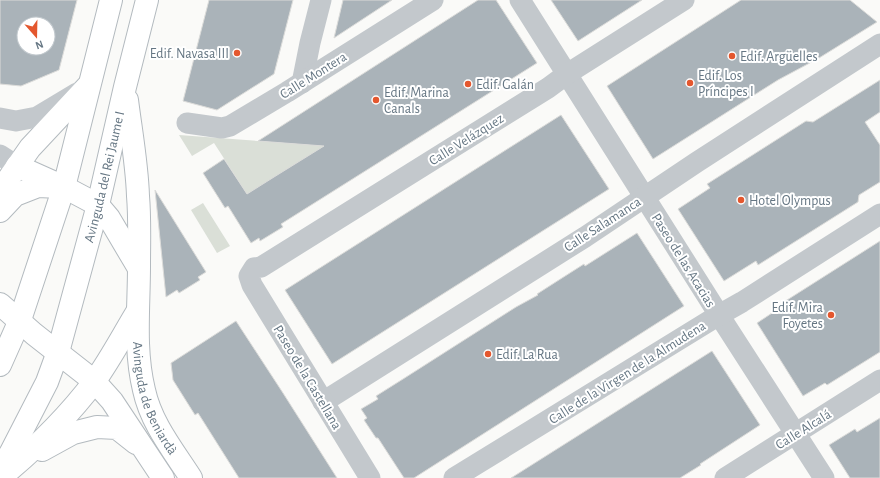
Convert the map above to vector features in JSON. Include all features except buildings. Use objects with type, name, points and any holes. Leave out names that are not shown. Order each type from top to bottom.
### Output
[{"type":"main road","points":[[0,365],[20,320],[64,187],[88,86],[111,0]]},
{"type":"main road","name":"Avinguda del Rei Jaume I","points":[[5,471],[11,452],[47,382],[58,352],[98,205],[147,0]]},
{"type":"main road","points":[[0,191],[8,160],[30,148],[88,86]]},
{"type":"main road","name":"Avinguda de Beniardà","points":[[125,87],[134,147],[138,196],[139,268],[137,311],[139,365],[150,410],[158,427],[191,478]]},
{"type":"main road","points":[[8,160],[98,205],[113,225],[139,268]]},
{"type":"main road","points":[[0,211],[15,195],[38,186],[64,187]]},
{"type":"main road","name":"Avinguda de Beniardà","points":[[0,304],[20,320],[34,334],[94,381],[112,401],[163,478]]},
{"type":"main road","points":[[5,471],[53,430],[94,381],[137,311]]},
{"type":"main road","points":[[5,471],[73,433],[97,427],[118,428],[146,451]]},
{"type":"street","points":[[302,82],[321,0]]},
{"type":"street","name":"Calle Montera","points":[[187,123],[222,128],[230,126],[433,0]]},
{"type":"street","name":"Paseo de las Acacias","points":[[520,0],[824,478]]},
{"type":"street","name":"Calle Velázquez","points":[[249,276],[254,268],[261,268],[548,88],[567,74],[684,0]]},
{"type":"street","name":"Calle Salamanca","points":[[323,402],[585,237],[644,196],[880,44]]},
{"type":"street","points":[[0,118],[16,121],[37,117],[88,86]]},
{"type":"street","name":"Calle de la Virgen de la Almudena","points":[[454,478],[742,302],[880,214]]},
{"type":"street","name":"Paseo de la Castellana","points":[[249,276],[252,285],[370,478]]},
{"type":"street","name":"Calle Alcalá","points":[[725,478],[880,380]]},
{"type":"shaded area","points":[[179,135],[325,146],[247,194],[214,143],[192,156]]},
{"type":"shaded area","points":[[203,203],[230,246],[217,253],[191,210]]},
{"type":"place","name":"Edif. Navasa III","points":[[237,53]]},
{"type":"place","name":"Edif. Argüelles","points":[[732,56]]},
{"type":"place","name":"Edif. Los Príncipes I","points":[[690,83]]},
{"type":"place","name":"Edif. Galán","points":[[468,84]]},
{"type":"place","name":"Edif. Marina Canals","points":[[376,100]]},
{"type":"place","name":"Hotel Olympus","points":[[741,200]]},
{"type":"place","name":"Edif. Mira Foyetes","points":[[831,315]]},
{"type":"place","name":"Edif. La Rua","points":[[488,354]]}]
